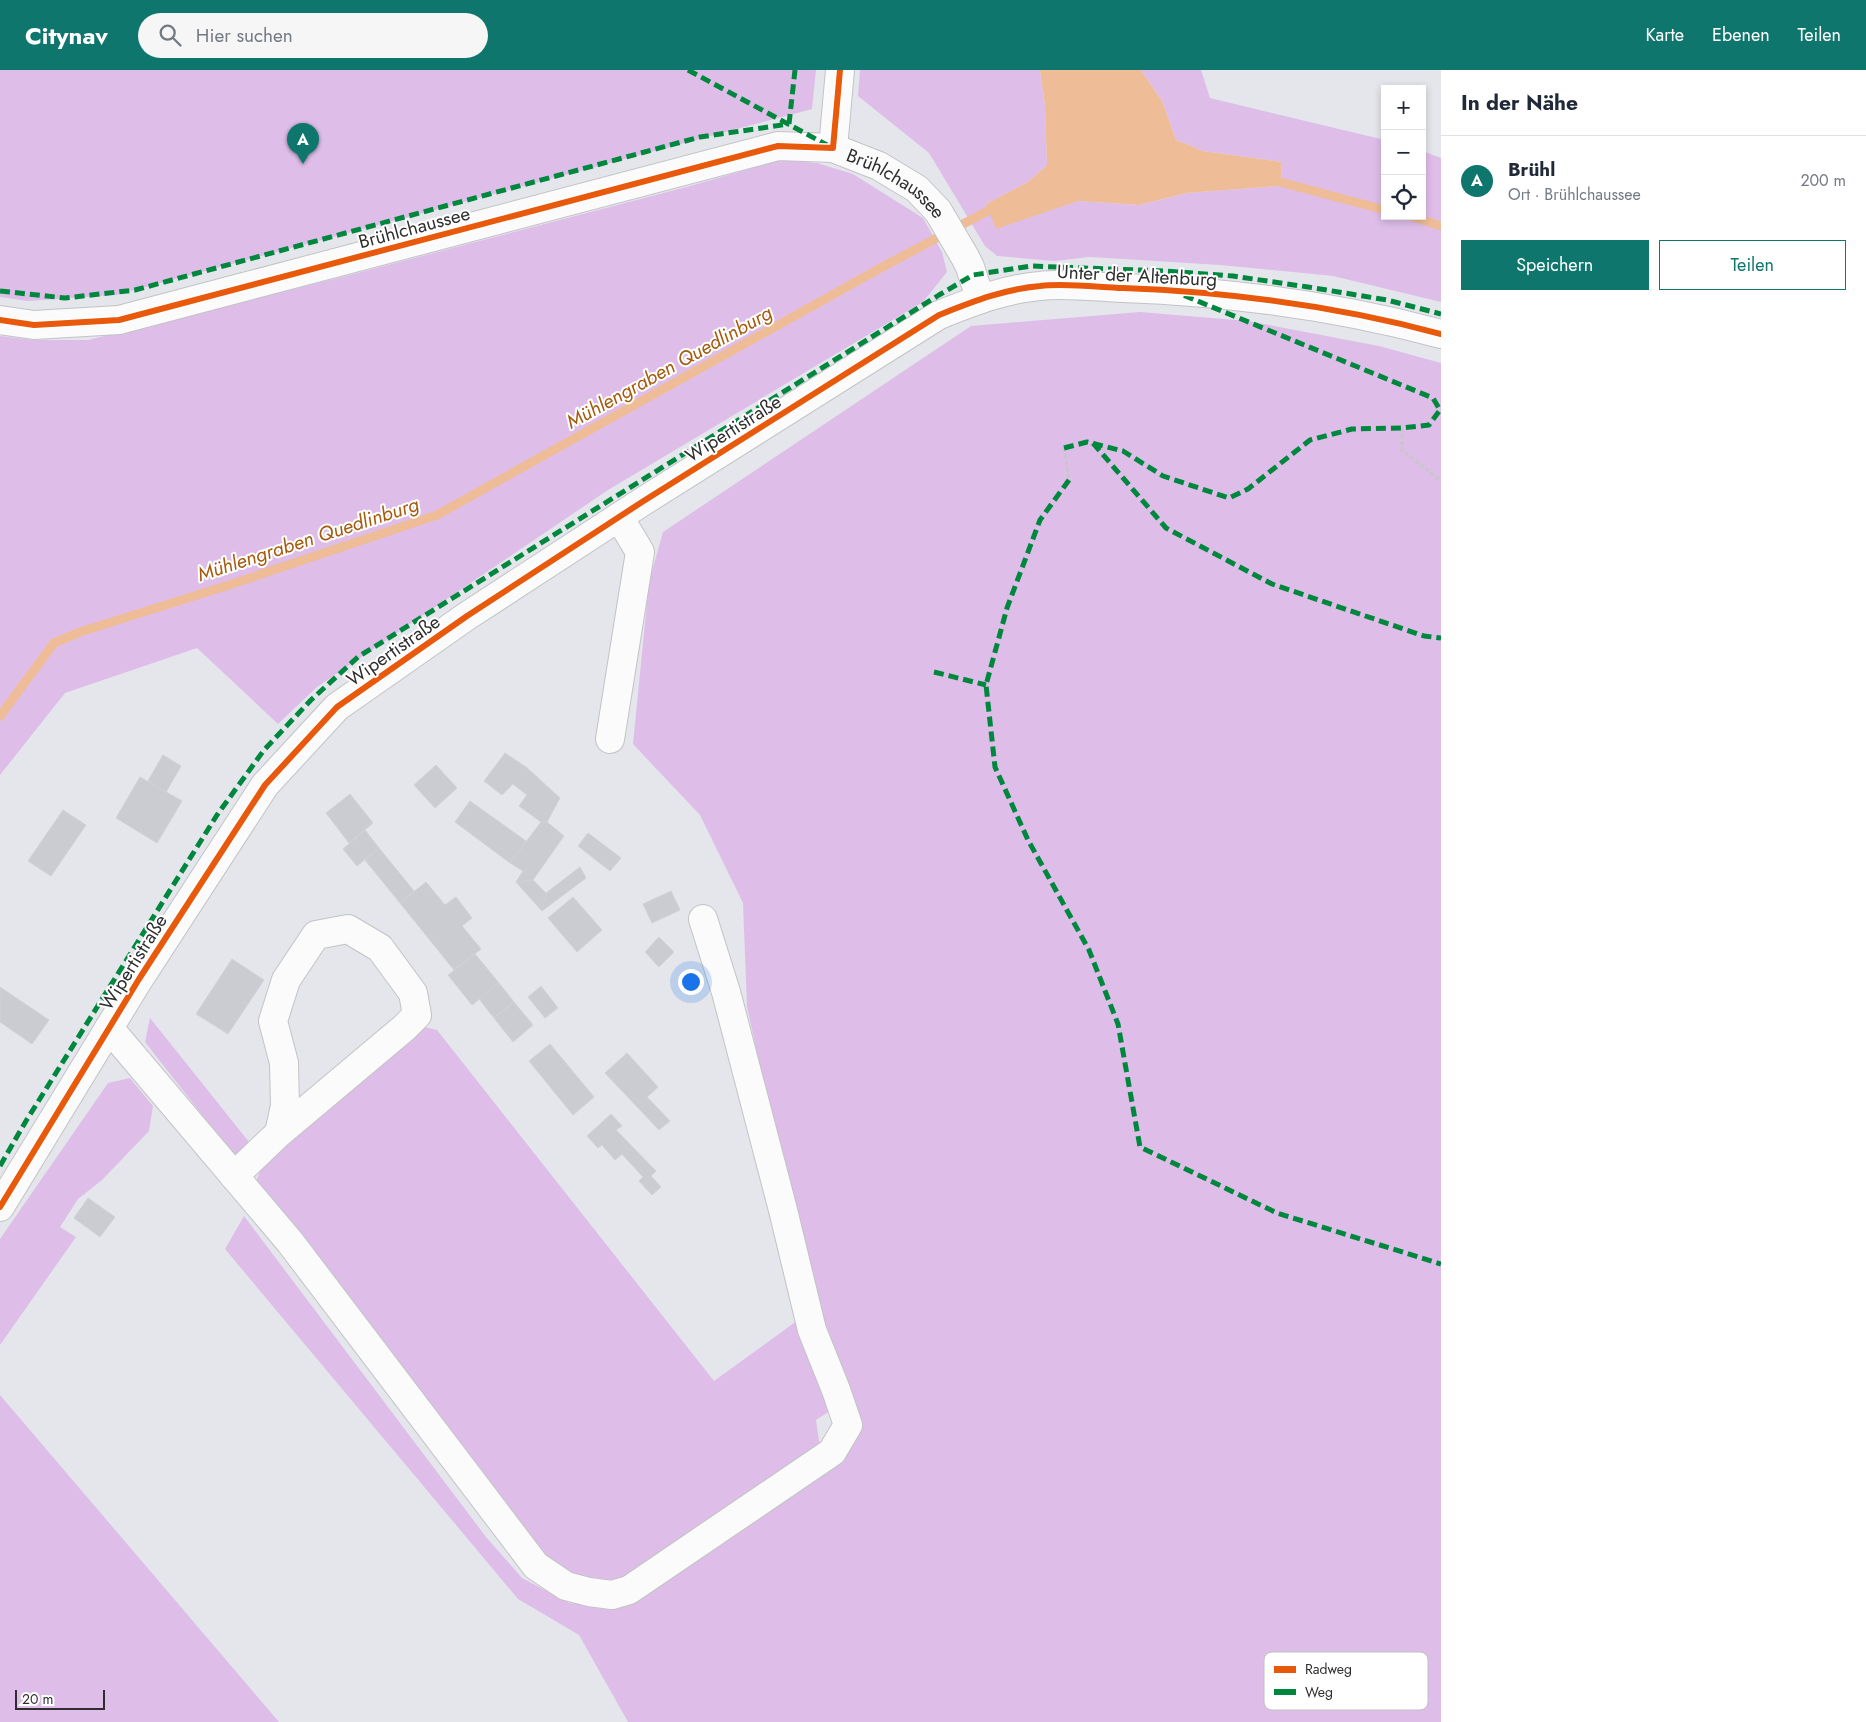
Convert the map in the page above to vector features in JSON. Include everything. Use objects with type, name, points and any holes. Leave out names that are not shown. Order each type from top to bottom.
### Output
[{"type":"street","points":[[834,148],[840,70]]},
{"type":"street","name":"Brühlchaussee","points":[[0,320],[34,325],[119,320],[778,146],[834,148],[879,166],[917,189],[938,211],[965,257],[980,298]]},
{"type":"street","name":"Unter der Altenburg","points":[[980,298],[1010,290],[1042,285],[1169,290],[1312,306],[1390,320],[1441,334]]},
{"type":"street","name":"Wipertistraße","points":[[0,1207],[144,971],[265,785],[337,707],[468,616],[619,517],[939,316],[980,298]]},
{"type":"street","points":[[610,739],[640,552],[619,517]]},
{"type":"street","points":[[109,1028],[290,1242],[536,1566],[566,1586],[612,1595],[629,1590],[832,1452],[848,1425],[812,1330],[726,992],[703,920]]},
{"type":"street","points":[[234,1176],[279,1133],[417,1015],[413,992],[380,948],[348,929],[316,935],[286,980],[272,1021],[284,1063],[285,1106],[279,1133]]},
{"type":"path","points":[[1402,428],[1402,450],[1441,481]]},
{"type":"path","points":[[1064,448],[1069,480]]},
{"type":"shaded area","points":[[0,70],[816,70],[812,109],[116,295],[27,301],[0,297]]},
{"type":"shaded area","points":[[860,70],[1040,70],[1045,106],[1047,165],[1028,182],[986,204],[1078,201],[1139,205],[1187,193],[1280,186],[1282,162],[1203,151],[1176,140],[1162,101],[1141,70],[1201,70],[1210,98],[1381,139],[1381,220],[1426,220],[1426,152],[1441,158],[1441,302],[1333,276],[1220,265],[1090,257],[1054,261],[997,256],[985,246],[929,153],[858,96]]},
{"type":"shaded area","points":[[1040,70],[1141,70],[1162,101],[1176,140],[1203,151],[1282,162],[1280,186],[1187,193],[1139,205],[1078,201],[996,229],[986,204],[1028,182],[1047,165],[1045,106]]},
{"type":"shaded area","points":[[781,160],[817,163],[853,174],[923,218],[942,252],[947,272],[923,302],[608,490],[317,687],[278,724],[197,648],[65,693],[0,775],[0,336],[33,340],[88,340],[338,278],[690,186]]},
{"type":"shaded area","points":[[1140,312],[1248,321],[1379,346],[1441,363],[1441,1722],[628,1722],[579,1635],[518,1599],[225,1249],[244,1216],[486,1537],[522,1578],[569,1603],[603,1606],[628,1605],[844,1460],[860,1424],[813,1308],[747,1007],[743,903],[700,815],[633,744],[649,582],[663,532],[971,326]]},
{"type":"shaded area","points":[[150,1018],[253,1147],[236,1158],[145,1042]]},
{"type":"shaded area","points":[[420,1026],[437,1030],[714,1381],[798,1320],[833,1409],[816,1420],[820,1447],[617,1585],[570,1576],[540,1556],[256,1182],[264,1160]]},
{"type":"shaded area","points":[[130,1078],[153,1106],[149,1131],[102,1180],[78,1199],[60,1227],[76,1237],[0,1345],[0,1239],[108,1083]]},
{"type":"shaded area","points":[[0,1395],[279,1722],[0,1722]]},
{"type":"building","points":[[505,753],[526,767],[560,798],[547,822],[541,822],[519,806],[527,795],[513,784],[502,795],[484,781]]},
{"type":"building","points":[[163,755],[181,766],[166,792],[148,781]]},
{"type":"building","points":[[436,765],[457,788],[435,808],[414,785]]},
{"type":"building","points":[[140,777],[182,801],[157,843],[116,818]]},
{"type":"building","points":[[350,794],[373,823],[349,843],[326,813]]},
{"type":"building","points":[[470,801],[526,841],[510,863],[455,822]]},
{"type":"building","points":[[63,810],[86,825],[51,876],[28,861]]},
{"type":"building","points":[[541,822],[547,822],[564,836],[533,880],[516,882],[523,871],[510,863]]},
{"type":"building","points":[[365,830],[379,848],[357,866],[343,849]]},
{"type":"building","points":[[588,833],[621,858],[610,871],[578,846]]},
{"type":"building","points":[[379,848],[414,891],[400,903],[365,860]]},
{"type":"building","points":[[580,867],[586,878],[542,911],[546,893]]},
{"type":"building","points":[[533,880],[546,893],[542,911],[516,882]]},
{"type":"building","points":[[426,882],[445,905],[456,897],[472,918],[462,926],[481,949],[454,970],[400,903]]},
{"type":"building","points":[[671,891],[680,910],[652,923],[643,904]]},
{"type":"building","points":[[573,897],[602,930],[577,952],[548,918]]},
{"type":"building","points":[[659,937],[674,952],[659,967],[645,952]]},
{"type":"building","points":[[475,954],[499,983],[472,1005],[448,975]]},
{"type":"building","points":[[232,959],[264,980],[228,1034],[196,1014]]},
{"type":"building","points":[[499,983],[514,1002],[494,1018],[479,999]]},
{"type":"building","points":[[541,986],[558,1008],[545,1018],[528,997]]},
{"type":"building","points":[[0,987],[49,1020],[32,1044],[0,1022]]},
{"type":"building","points":[[514,1002],[533,1025],[513,1042],[494,1018]]},
{"type":"building","points":[[550,1044],[594,1097],[573,1115],[529,1061]]},
{"type":"building","points":[[627,1053],[658,1087],[647,1097],[670,1121],[659,1130],[605,1073]]},
{"type":"building","points":[[611,1114],[622,1126],[616,1130],[656,1171],[651,1176],[661,1187],[652,1195],[639,1181],[643,1177],[622,1154],[615,1160],[602,1145],[598,1148],[587,1136]]},
{"type":"building","points":[[88,1198],[115,1217],[100,1237],[74,1218]]},
{"type":"waterway","name":"Mühlengraben Quedlinburg","points":[[1269,179],[1381,209]]},
{"type":"waterway","name":"Mühlengraben Quedlinburg","points":[[0,716],[54,643],[80,632],[226,586],[437,515],[886,265],[999,205]]},
{"type":"waterway","name":"Mühlengraben Quedlinburg","points":[[1422,220],[1441,226]]},
{"type":"marked path","points":[[688,70],[827,145]]},
{"type":"marked path","points":[[789,124],[795,70]]},
{"type":"marked path","points":[[0,291],[65,298],[135,290],[700,137],[789,124]]},
{"type":"marked path","points":[[0,1166],[26,1121],[217,815],[264,750],[311,700],[358,657],[939,295],[973,275],[1031,266],[1165,271],[1233,276],[1308,287],[1387,300],[1441,314]]},
{"type":"marked path","points":[[1064,448],[1087,442],[1123,451],[1163,476],[1229,498],[1248,489],[1310,440],[1352,429],[1402,428],[1429,425],[1440,410],[1433,398],[1183,295]]},
{"type":"marked path","points":[[1093,443],[1166,528],[1272,584],[1424,636],[1441,638]]},
{"type":"marked path","points":[[1069,480],[1040,520],[1007,608],[986,685],[995,767],[1028,840],[1089,950],[1118,1024],[1140,1147],[1277,1213],[1441,1264]]},
{"type":"marked path","points":[[934,672],[986,685]]},
{"type":"cycle path","points":[[0,320],[34,325],[119,320],[778,146],[833,148],[840,70]]},
{"type":"cycle path","points":[[0,1207],[139,979],[265,785],[337,707],[467,616],[642,502],[939,315],[976,301],[1014,290],[1050,285],[1070,285],[1203,293],[1283,302],[1323,308],[1441,334]]},
{"type":"place","name":"Brühl","points":[[303,164]]}]
